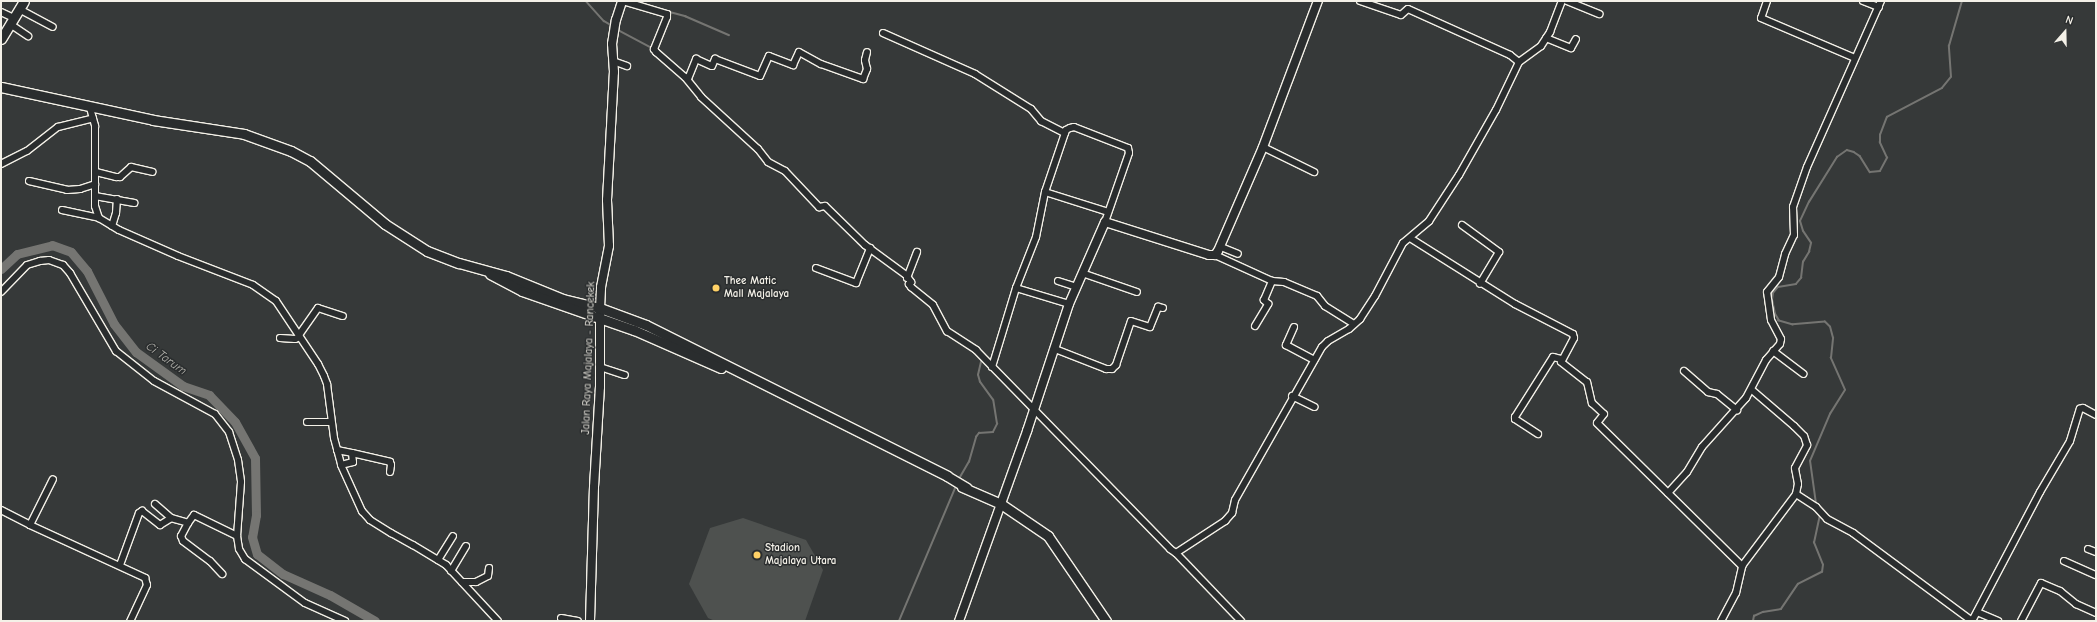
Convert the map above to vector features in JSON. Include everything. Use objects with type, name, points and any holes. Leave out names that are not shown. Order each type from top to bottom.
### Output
[{"type":"main road","points":[[1,39],[21,5]]},
{"type":"main road","points":[[1,87],[90,108],[153,120],[244,134],[278,146],[310,161],[377,219],[427,251],[487,272],[506,276],[563,299],[600,308],[677,339],[1001,504],[1048,536],[1106,621]]},
{"type":"main road","points":[[487,272],[522,291],[664,342],[728,371],[933,474],[968,488]]},
{"type":"street","name":"Jalan Raya Majalaya - Rancekek","points":[[590,621],[600,367],[601,287],[609,246],[607,200],[613,97],[613,32],[622,1]]},
{"type":"street","points":[[622,1],[667,14],[654,49],[688,79],[701,96],[758,149],[768,162],[785,171],[819,207],[824,206],[868,252],[894,266],[907,278],[911,282],[909,284],[911,287],[933,305],[947,331],[976,350],[1034,411],[1086,461],[1170,549],[1176,553],[1242,621]]},
{"type":"street","points":[[1215,255],[1220,247],[1263,147],[1318,1]]},
{"type":"street","points":[[1360,1],[1401,15],[1408,9],[1489,45],[1512,56],[1519,62]]},
{"type":"street","points":[[1176,553],[1225,521],[1232,513],[1235,500],[1292,396],[1314,360],[1328,341],[1354,324],[1375,296],[1403,243],[1430,221],[1459,175],[1496,110],[1519,62],[1537,49],[1546,38],[1562,1]]},
{"type":"street","points":[[1567,1],[1600,14]]},
{"type":"street","points":[[1767,1],[1761,18],[1855,58]]},
{"type":"street","points":[[1668,493],[1687,472],[1702,447],[1737,410],[1752,390],[1766,360],[1780,344],[1781,339],[1771,320],[1767,292],[1779,277],[1785,254],[1794,235],[1793,207],[1804,172],[1880,4],[1863,1]]},
{"type":"street","points":[[21,5],[53,27]]},
{"type":"street","points":[[1,12],[28,36]]},
{"type":"street","points":[[883,33],[975,74],[1031,110],[1041,121],[1065,133]]},
{"type":"street","points":[[1546,38],[1571,48],[1576,38]]},
{"type":"street","points":[[688,79],[696,59],[712,66],[715,59],[760,76],[769,56],[791,65],[794,63],[799,52],[821,64],[863,79],[867,69],[867,52]]},
{"type":"street","points":[[613,61],[627,66]]},
{"type":"street","points":[[90,108],[93,118],[96,172],[95,206],[99,218]]},
{"type":"street","points":[[1,164],[26,150],[58,127],[93,118]]},
{"type":"street","points":[[959,621],[1034,411],[1069,304],[1105,222],[1129,153],[1128,148],[1074,127],[1066,130],[1045,192],[1039,230],[1016,288],[992,367]]},
{"type":"street","points":[[1263,147],[1314,172]]},
{"type":"street","points":[[96,172],[116,177],[120,177],[131,167],[152,172]]},
{"type":"street","points":[[29,181],[67,190],[80,189],[96,184]]},
{"type":"street","points":[[1045,192],[1108,212]]},
{"type":"street","points":[[95,196],[134,203]]},
{"type":"street","points":[[112,226],[115,218],[117,199]]},
{"type":"street","points":[[62,210],[99,218],[112,226],[178,256],[262,289],[282,309],[324,376],[328,388],[331,422],[341,465],[360,508],[370,520],[438,560],[462,582],[498,621]]},
{"type":"street","points":[[1105,222],[1183,248],[1215,255],[1272,282],[1284,282],[1317,296],[1325,306],[1354,324]]},
{"type":"street","points":[[1462,225],[1499,252],[1480,284]]},
{"type":"street","points":[[1410,238],[1480,284],[1515,304],[1571,332],[1574,338],[1561,359],[1562,364],[1587,382],[1592,403],[1605,415],[1597,421],[1598,423],[1742,566]]},
{"type":"street","points":[[1220,247],[1238,254]]},
{"type":"street","points":[[816,268],[856,283],[868,252]]},
{"type":"street","points":[[907,278],[917,252]]},
{"type":"street","points":[[1,292],[27,265],[48,260],[63,265],[70,272],[116,350],[154,381],[215,414],[229,432],[238,460],[241,482],[237,536],[239,549],[245,558],[260,572],[305,603],[346,621]]},
{"type":"street","points":[[1082,274],[1137,292]]},
{"type":"street","points":[[1058,281],[1077,287]]},
{"type":"street","points":[[1255,326],[1268,304],[1264,299],[1272,282]]},
{"type":"street","points":[[1016,288],[1069,304]]},
{"type":"street","points":[[1055,350],[1106,369],[1112,369],[1116,365],[1131,321],[1150,327],[1158,307],[1163,308]]},
{"type":"street","points":[[280,338],[295,339],[300,336],[318,308],[343,316]]},
{"type":"street","points":[[1294,327],[1286,345],[1314,360]]},
{"type":"street","points":[[1773,351],[1803,374]]},
{"type":"street","points":[[1538,434],[1516,420],[1516,417],[1553,357],[1561,359]]},
{"type":"street","points":[[600,367],[625,375]]},
{"type":"street","points":[[1684,371],[1708,392],[1717,394],[1737,410]]},
{"type":"street","points":[[1720,621],[1736,593],[1742,566],[1796,494],[1798,484],[1795,468],[1807,445],[1806,441],[1794,426],[1752,390]]},
{"type":"street","points":[[1292,396],[1315,407]]},
{"type":"street","points":[[1796,494],[1816,507],[1827,519],[1853,532],[1972,621],[2040,492],[2070,441],[2080,409],[2083,408],[2096,415]]},
{"type":"street","points":[[307,422],[331,422]]},
{"type":"street","points":[[337,450],[390,462],[390,472]]},
{"type":"street","points":[[341,465],[353,462],[352,453]]},
{"type":"street","points":[[30,526],[53,479]]},
{"type":"street","points":[[155,504],[171,518],[188,523]]},
{"type":"street","points":[[1,510],[30,526],[140,574],[147,581],[147,585],[130,621]]},
{"type":"street","points":[[120,565],[139,513],[144,512],[160,525],[171,518]]},
{"type":"street","points":[[222,574],[210,561],[183,541],[181,536],[194,515],[237,536]]},
{"type":"street","points":[[438,560],[453,536]]},
{"type":"street","points":[[451,571],[466,546]]},
{"type":"street","points":[[2088,549],[2096,552]]},
{"type":"street","points":[[2064,561],[2096,575]]},
{"type":"street","points":[[462,582],[474,582],[488,576],[489,568]]},
{"type":"street","points":[[2021,621],[2041,583],[2060,591],[2076,604],[2096,613]]},
{"type":"street","points":[[1977,612],[1998,621]]},
{"type":"street","points":[[561,618],[578,621]]},
{"type":"shaded area","name":"Stadion Majalaya Utara","points":[[743,518],[806,540],[823,570],[805,621],[715,621],[708,618],[689,584],[710,528]]},
{"type":"waterway","points":[[586,1],[604,21],[611,25]]},
{"type":"waterway","points":[[1816,504],[1810,461],[1830,414],[1845,390],[1831,358],[1833,338],[1830,327],[1825,322],[1793,325],[1779,321],[1775,314],[1772,300],[1773,293],[1778,287],[1796,284],[1801,278],[1803,262],[1809,252],[1811,243],[1803,231],[1800,221],[1809,202],[1837,157],[1847,150],[1854,152],[1860,156],[1870,172],[1880,171],[1887,158],[1880,143],[1880,135],[1887,117],[1942,88],[1951,77],[1949,46],[1962,1]]},
{"type":"waterway","points":[[669,14],[670,12],[685,16],[729,35]]},
{"type":"waterway","points":[[618,30],[653,49]]},
{"type":"waterway","points":[[858,243],[867,251]]},
{"type":"waterway","name":"Ci Tarum","points":[[1,269],[17,254],[52,245],[71,252],[87,271],[114,324],[136,352],[183,386],[209,395],[235,422],[255,458],[256,515],[252,537],[257,554],[283,574],[330,595],[375,621]]},
{"type":"waterway","points":[[959,479],[969,462],[976,437],[979,433],[993,432],[997,424],[993,400],[980,382],[978,375],[982,358]]},
{"type":"waterway","points":[[899,621],[956,486]]},
{"type":"waterway","points":[[1753,621],[1754,616],[1763,612],[1781,609],[1798,584],[1822,572],[1823,565],[1814,543],[1820,515]]},
{"type":"place","name":"Thee Matic Mall Majalaya","points":[[716,288]]},
{"type":"place","name":"Stadion Majalaya Utara","points":[[757,555]]}]
